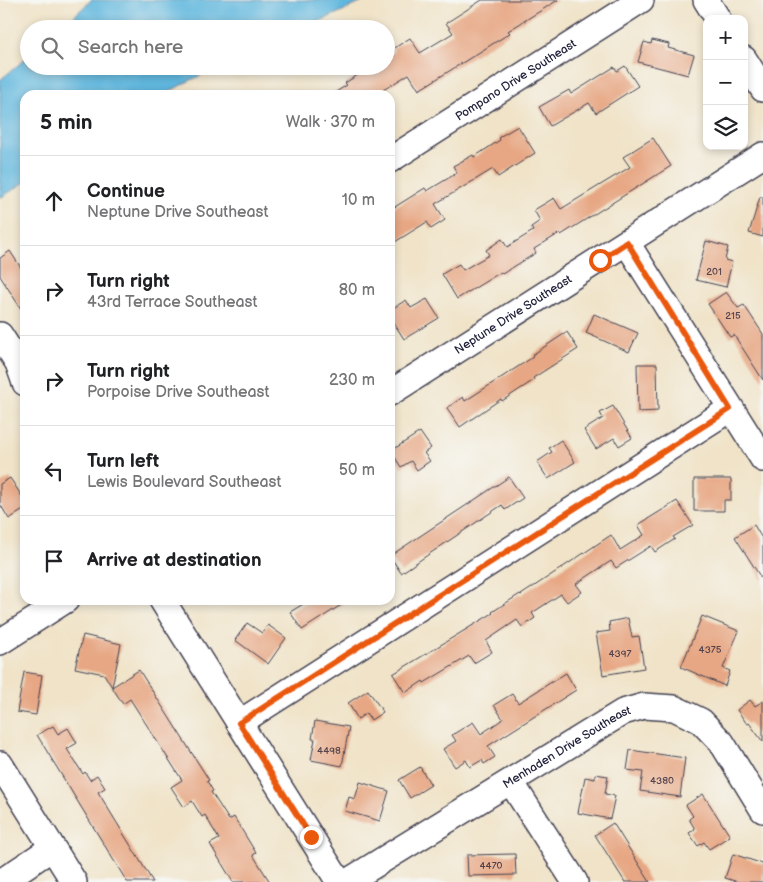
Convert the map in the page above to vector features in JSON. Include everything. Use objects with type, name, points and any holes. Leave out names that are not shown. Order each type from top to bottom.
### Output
[{"type":"street","name":"Pompano Drive Southeast","points":[[395,157],[640,0]]},
{"type":"street","points":[[706,0],[715,15]]},
{"type":"street","points":[[748,66],[763,89]]},
{"type":"street","name":"Neptune Drive Southeast","points":[[395,390],[763,155]]},
{"type":"street","points":[[627,242],[763,459]]},
{"type":"street","points":[[0,334],[20,368]]},
{"type":"street","points":[[0,360],[20,383]]},
{"type":"street","points":[[239,723],[730,409]]},
{"type":"street","points":[[0,642],[58,605]]},
{"type":"street","points":[[165,605],[340,882]]},
{"type":"street","name":"Menhaden Drive Southeast","points":[[347,882],[623,712],[644,706],[674,708],[701,721],[722,743],[763,810]]},
{"type":"street","points":[[0,764],[74,882]]},
{"type":"street","points":[[511,782],[575,882]]},
{"type":"street","points":[[1,882],[52,848]]},
{"type":"water","points":[[91,0],[367,0],[322,20],[70,20]]},
{"type":"water","points":[[20,63],[20,75],[201,75],[172,90],[20,90],[20,185],[0,198],[0,80]]},
{"type":"building","points":[[482,0],[558,0],[508,31],[510,33],[419,90],[409,74],[383,90],[339,90],[347,85],[345,83],[358,75],[395,75],[395,48],[410,38],[420,53],[453,33],[446,23]]},
{"type":"building","points":[[652,40],[669,44],[668,48],[694,55],[688,75],[638,62],[644,42],[651,44]]},
{"type":"building","points":[[625,66],[638,86],[596,113],[589,103],[550,126],[539,107],[569,90],[571,94],[614,67],[617,71]]},
{"type":"building","points":[[518,126],[535,153],[498,177],[493,169],[435,204],[445,220],[431,229],[427,222],[395,242],[395,207],[425,188],[427,191],[457,173],[453,166],[473,155],[474,157],[500,140],[499,137]]},
{"type":"building","points":[[653,138],[671,166],[561,235],[560,233],[534,249],[536,253],[457,299],[442,274],[459,264],[463,270],[489,255],[486,250],[502,239],[507,247],[533,231],[531,227],[540,221],[534,210],[554,198],[561,209],[630,167],[623,157]]},
{"type":"building","points":[[760,197],[763,197],[763,237],[749,233]]},
{"type":"building","points":[[706,241],[728,247],[725,260],[732,262],[726,287],[696,280]]},
{"type":"building","points":[[10,251],[20,266],[20,307],[0,276],[0,258]]},
{"type":"building","points":[[726,292],[738,308],[744,305],[763,334],[763,380],[734,335],[730,337],[708,304]]},
{"type":"building","points":[[427,299],[439,318],[404,339],[395,325],[395,307],[406,300],[411,308]]},
{"type":"building","points":[[594,314],[638,333],[629,352],[586,333]]},
{"type":"building","points":[[567,332],[578,349],[533,378],[534,380],[502,401],[501,399],[460,427],[447,408],[463,397],[465,401],[533,357],[532,355]]},
{"type":"building","points":[[637,364],[657,364],[658,411],[638,412]]},
{"type":"building","points":[[613,406],[632,438],[619,446],[614,438],[596,449],[584,430],[603,418],[600,413]]},
{"type":"building","points":[[420,432],[431,448],[424,453],[430,461],[417,470],[411,461],[401,467],[395,457],[395,448]]},
{"type":"building","points":[[561,440],[575,462],[548,479],[537,462],[552,452],[549,448]]},
{"type":"building","points":[[509,477],[523,498],[505,510],[502,505],[401,573],[395,564],[395,553]]},
{"type":"building","points":[[10,478],[20,493],[20,512],[9,519],[0,504],[0,484]]},
{"type":"building","points":[[694,479],[731,479],[731,500],[724,500],[724,511],[694,511]]},
{"type":"building","points":[[677,501],[693,525],[673,537],[675,539],[655,552],[651,546],[616,568],[611,561],[576,584],[582,592],[567,602],[561,594],[532,613],[535,618],[522,627],[517,620],[486,641],[492,652],[474,663],[469,656],[405,693],[393,674],[493,613],[611,535],[620,550],[644,535],[638,525]]},
{"type":"building","points":[[754,525],[763,540],[763,581],[735,537]]},
{"type":"building","points":[[302,605],[341,605],[302,630],[290,612]]},
{"type":"building","points":[[702,616],[739,631],[723,668],[730,671],[725,686],[681,667]]},
{"type":"building","points":[[628,618],[632,637],[639,636],[644,668],[603,675],[596,633],[610,631],[609,622]]},
{"type":"building","points":[[247,623],[262,633],[268,625],[286,638],[268,664],[235,640]]},
{"type":"building","points":[[83,635],[121,644],[112,687],[104,674],[75,668]]},
{"type":"building","points":[[139,670],[209,780],[207,781],[213,791],[211,792],[229,820],[234,817],[256,853],[253,855],[270,882],[233,882],[210,844],[219,839],[205,815],[202,817],[192,801],[184,807],[171,787],[182,780],[130,699],[123,704],[112,687]]},
{"type":"building","points":[[24,672],[42,675],[36,715],[17,712]]},
{"type":"building","points":[[566,673],[576,690],[488,746],[495,757],[484,764],[482,760],[470,767],[466,760],[455,767],[443,749],[456,741],[452,735],[473,722],[481,734],[503,719],[494,705],[512,694],[518,703]]},
{"type":"building","points":[[368,690],[383,712],[371,720],[366,713],[358,719],[348,703]]},
{"type":"building","points":[[750,700],[755,706],[763,701],[763,742],[737,710]]},
{"type":"building","points":[[315,721],[349,727],[342,766],[311,760],[315,739],[312,739]]},
{"type":"building","points":[[53,726],[58,734],[68,728],[77,743],[67,749],[83,774],[85,772],[90,780],[97,775],[105,788],[98,792],[153,882],[127,882],[37,735]]},
{"type":"building","points":[[630,750],[685,758],[680,797],[640,791],[643,772],[627,770]]},
{"type":"building","points":[[420,767],[431,785],[410,798],[399,780]]},
{"type":"building","points":[[595,774],[608,776],[605,794],[615,796],[610,819],[578,813],[585,777],[595,779]]},
{"type":"building","points":[[360,782],[389,791],[380,821],[345,811],[349,797],[355,799]]},
{"type":"building","points":[[703,794],[730,836],[709,849],[704,842],[698,846],[689,833],[695,829],[689,819],[693,816],[686,805]]},
{"type":"building","points":[[613,823],[650,882],[625,882],[595,835]]},
{"type":"building","points":[[515,854],[516,875],[468,876],[467,855]]},
{"type":"building","points":[[733,854],[763,864],[763,882],[738,882],[725,878]]},
{"type":"route","points":[[311,837],[239,723],[730,409],[627,242],[600,260]]}]
